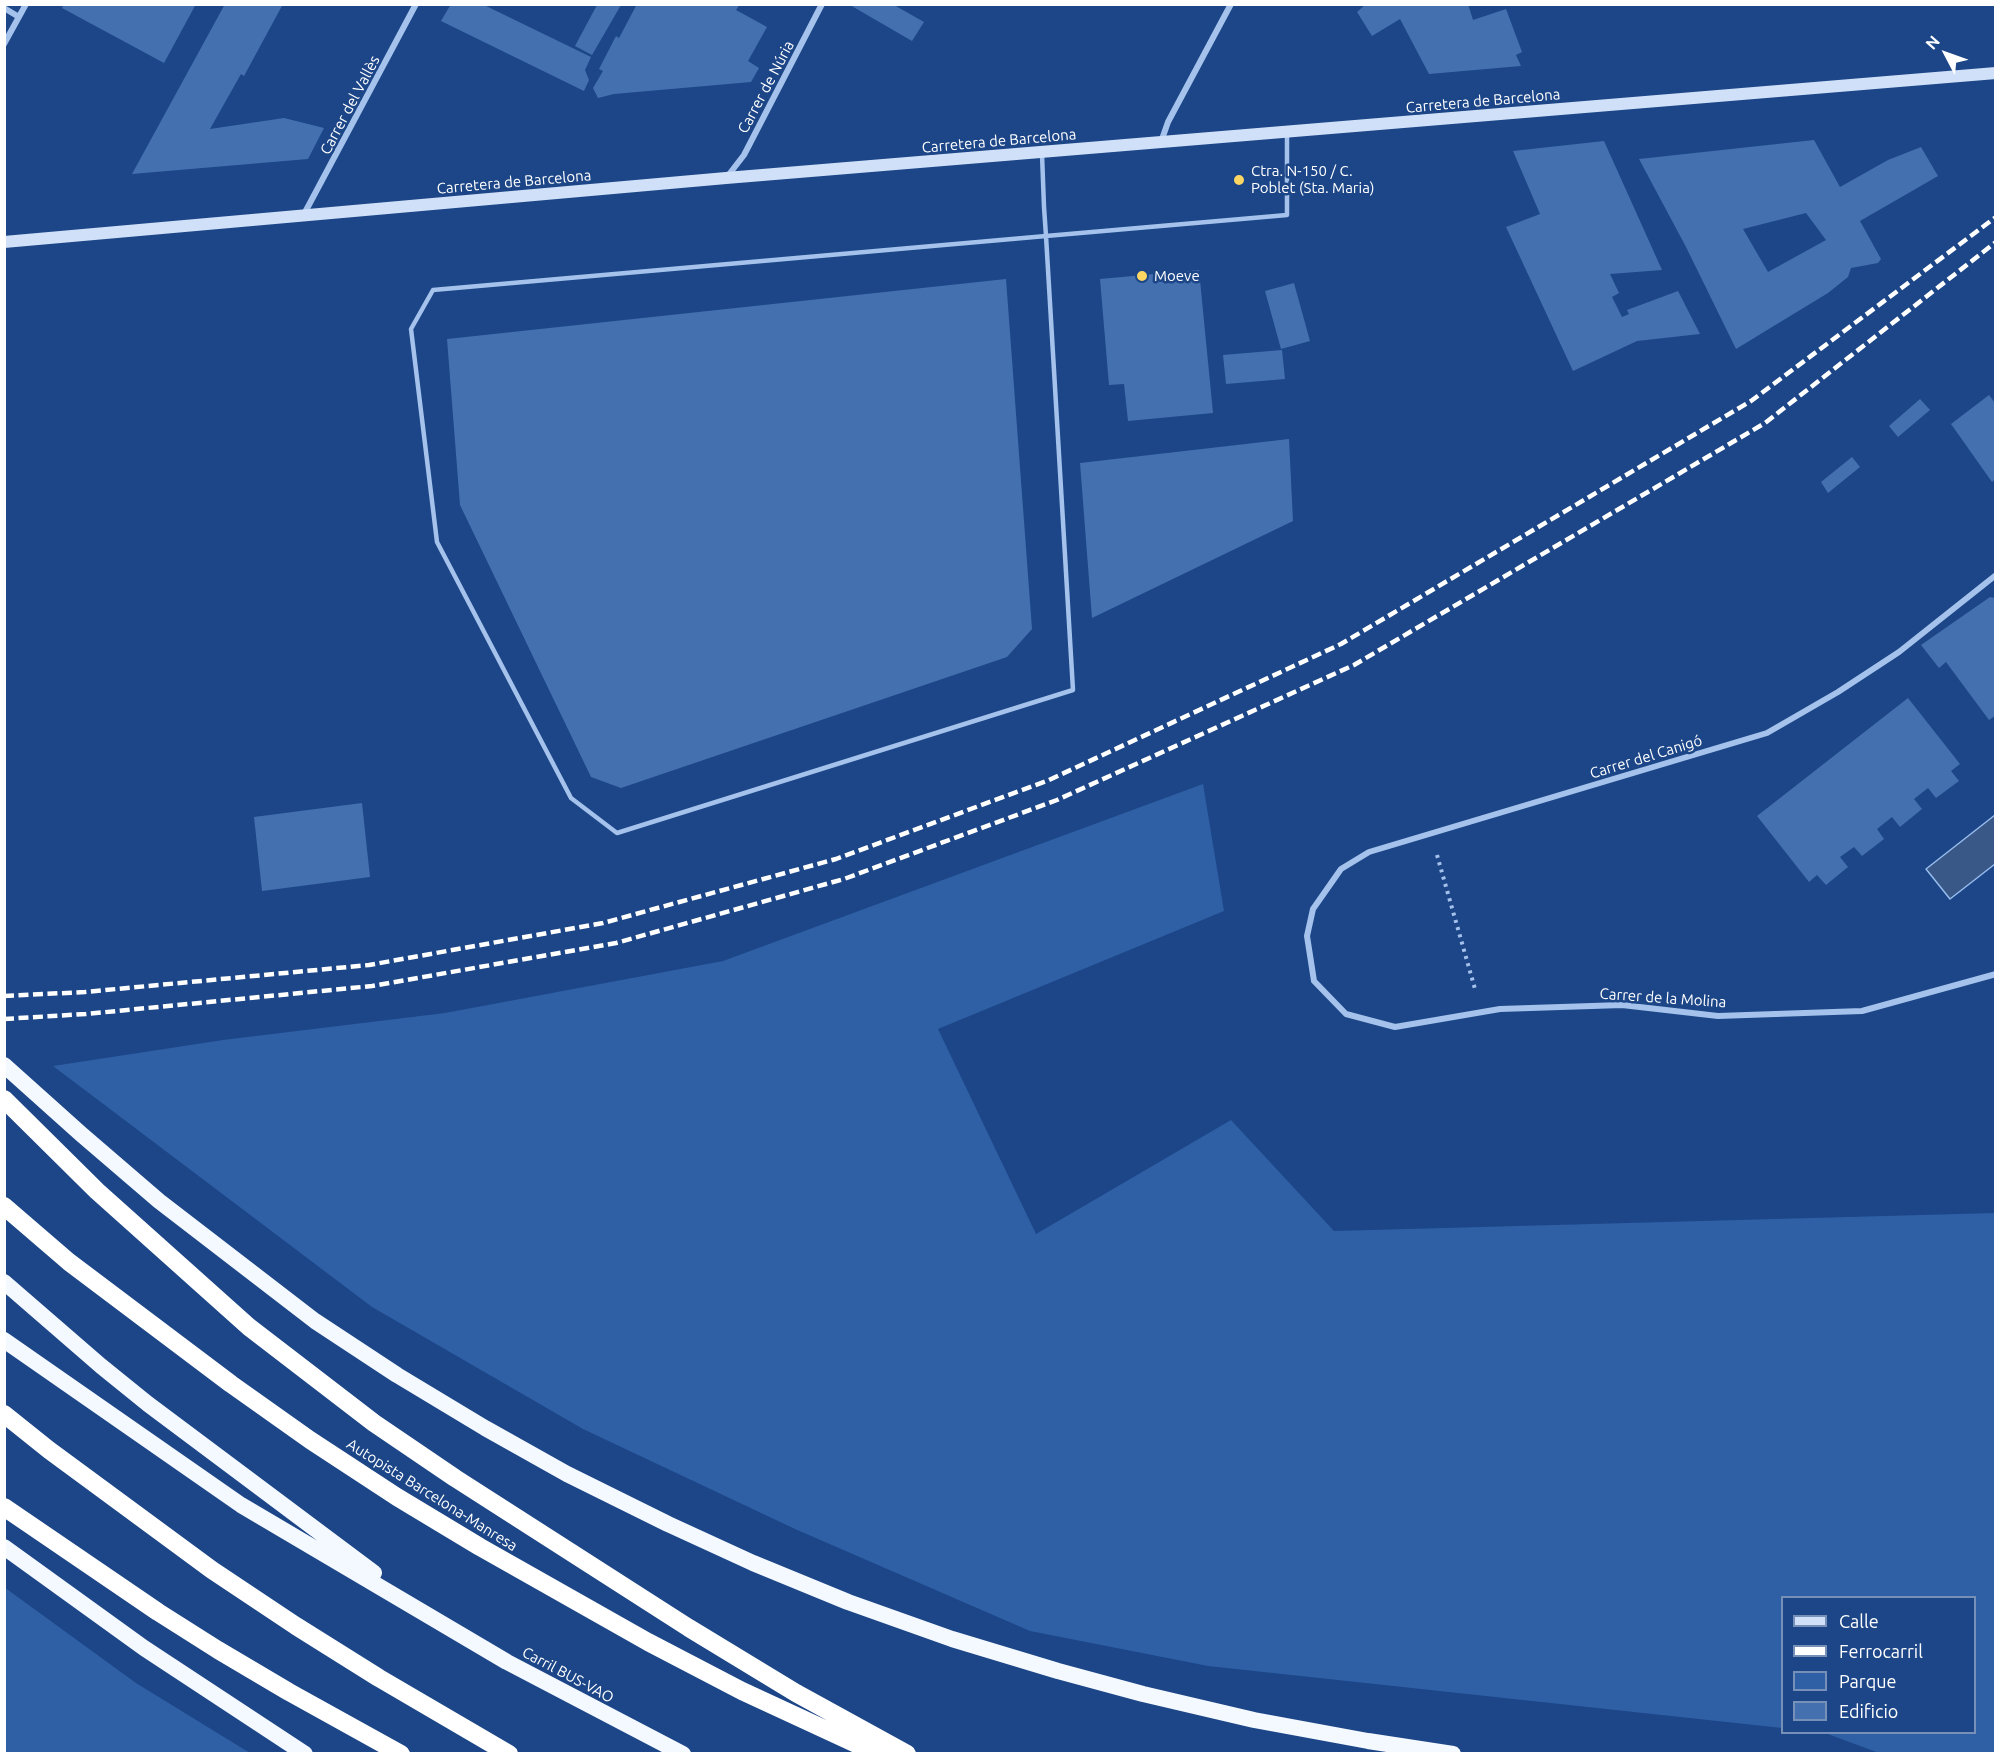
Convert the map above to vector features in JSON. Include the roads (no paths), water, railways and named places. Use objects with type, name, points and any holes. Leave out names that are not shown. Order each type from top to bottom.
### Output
[{"type":"highway","points":[[4,1065],[159,1201],[315,1321],[485,1428],[567,1474],[732,1554],[848,1602],[942,1635],[1058,1671],[1254,1720],[1453,1754]]},
{"type":"highway","points":[[4,1098],[97,1191],[249,1327],[374,1423],[455,1478],[689,1628],[796,1693],[908,1754]]},
{"type":"highway","name":"Autopista Barcelona-Manresa","points":[[4,1206],[69,1262],[231,1384],[310,1440],[397,1497],[490,1553],[648,1642],[752,1696],[878,1754]]},
{"type":"highway","points":[[4,1282],[157,1411],[440,1623]]},
{"type":"highway","points":[[4,1340],[241,1505],[440,1623]]},
{"type":"highway","points":[[4,1414],[58,1457],[212,1570],[379,1678],[509,1754]]},
{"type":"highway","points":[[4,1507],[158,1612],[289,1692],[400,1754]]},
{"type":"highway","points":[[4,1547],[144,1648],[305,1754]]},
{"type":"highway","name":"Carril BUS-VAO","points":[[440,1623],[507,1662],[683,1754]]},
{"type":"main road","name":"Carretera de Barcelona","points":[[4,242],[726,178],[1995,74]]},
{"type":"street","points":[[4,44],[26,4]]},
{"type":"street","name":"Carrer del Vallès","points":[[303,216],[416,4]]},
{"type":"street","name":"Carrer de Núria","points":[[726,178],[744,155],[822,4]]},
{"type":"street","points":[[1160,142],[1168,122],[1231,4]]},
{"type":"street","points":[[4,8],[20,17]]},
{"type":"street","name":"Carrer del Canigó","points":[[1307,936],[1314,909],[1341,869],[1370,852],[1767,733],[1838,692],[1899,652],[1995,575]]},
{"type":"street","name":"Carrer de la Molina","points":[[1307,936],[1314,981],[1346,1014],[1395,1027],[1500,1009],[1622,1005],[1718,1016],[1862,1011],[1995,974]]},
{"type":"lane","points":[[1042,152],[1046,236],[1073,690],[617,833],[571,798],[437,542],[411,329],[433,290],[1046,236],[1287,215],[1287,132]]},
{"type":"railway","points":[[4,996],[85,992],[369,965],[603,923],[836,859],[1049,780],[1341,644],[1751,401],[1996,217]]},
{"type":"railway","points":[[4,1019],[86,1014],[372,986],[616,943],[844,879],[1057,800],[1354,665],[1765,423],[1996,242]]},
{"type":"place","name":"Ctra. N-150 / C. Poblet (Sta. Maria)","points":[[1239,180]]},
{"type":"place","name":"Moeve","points":[[1142,276]]}]
